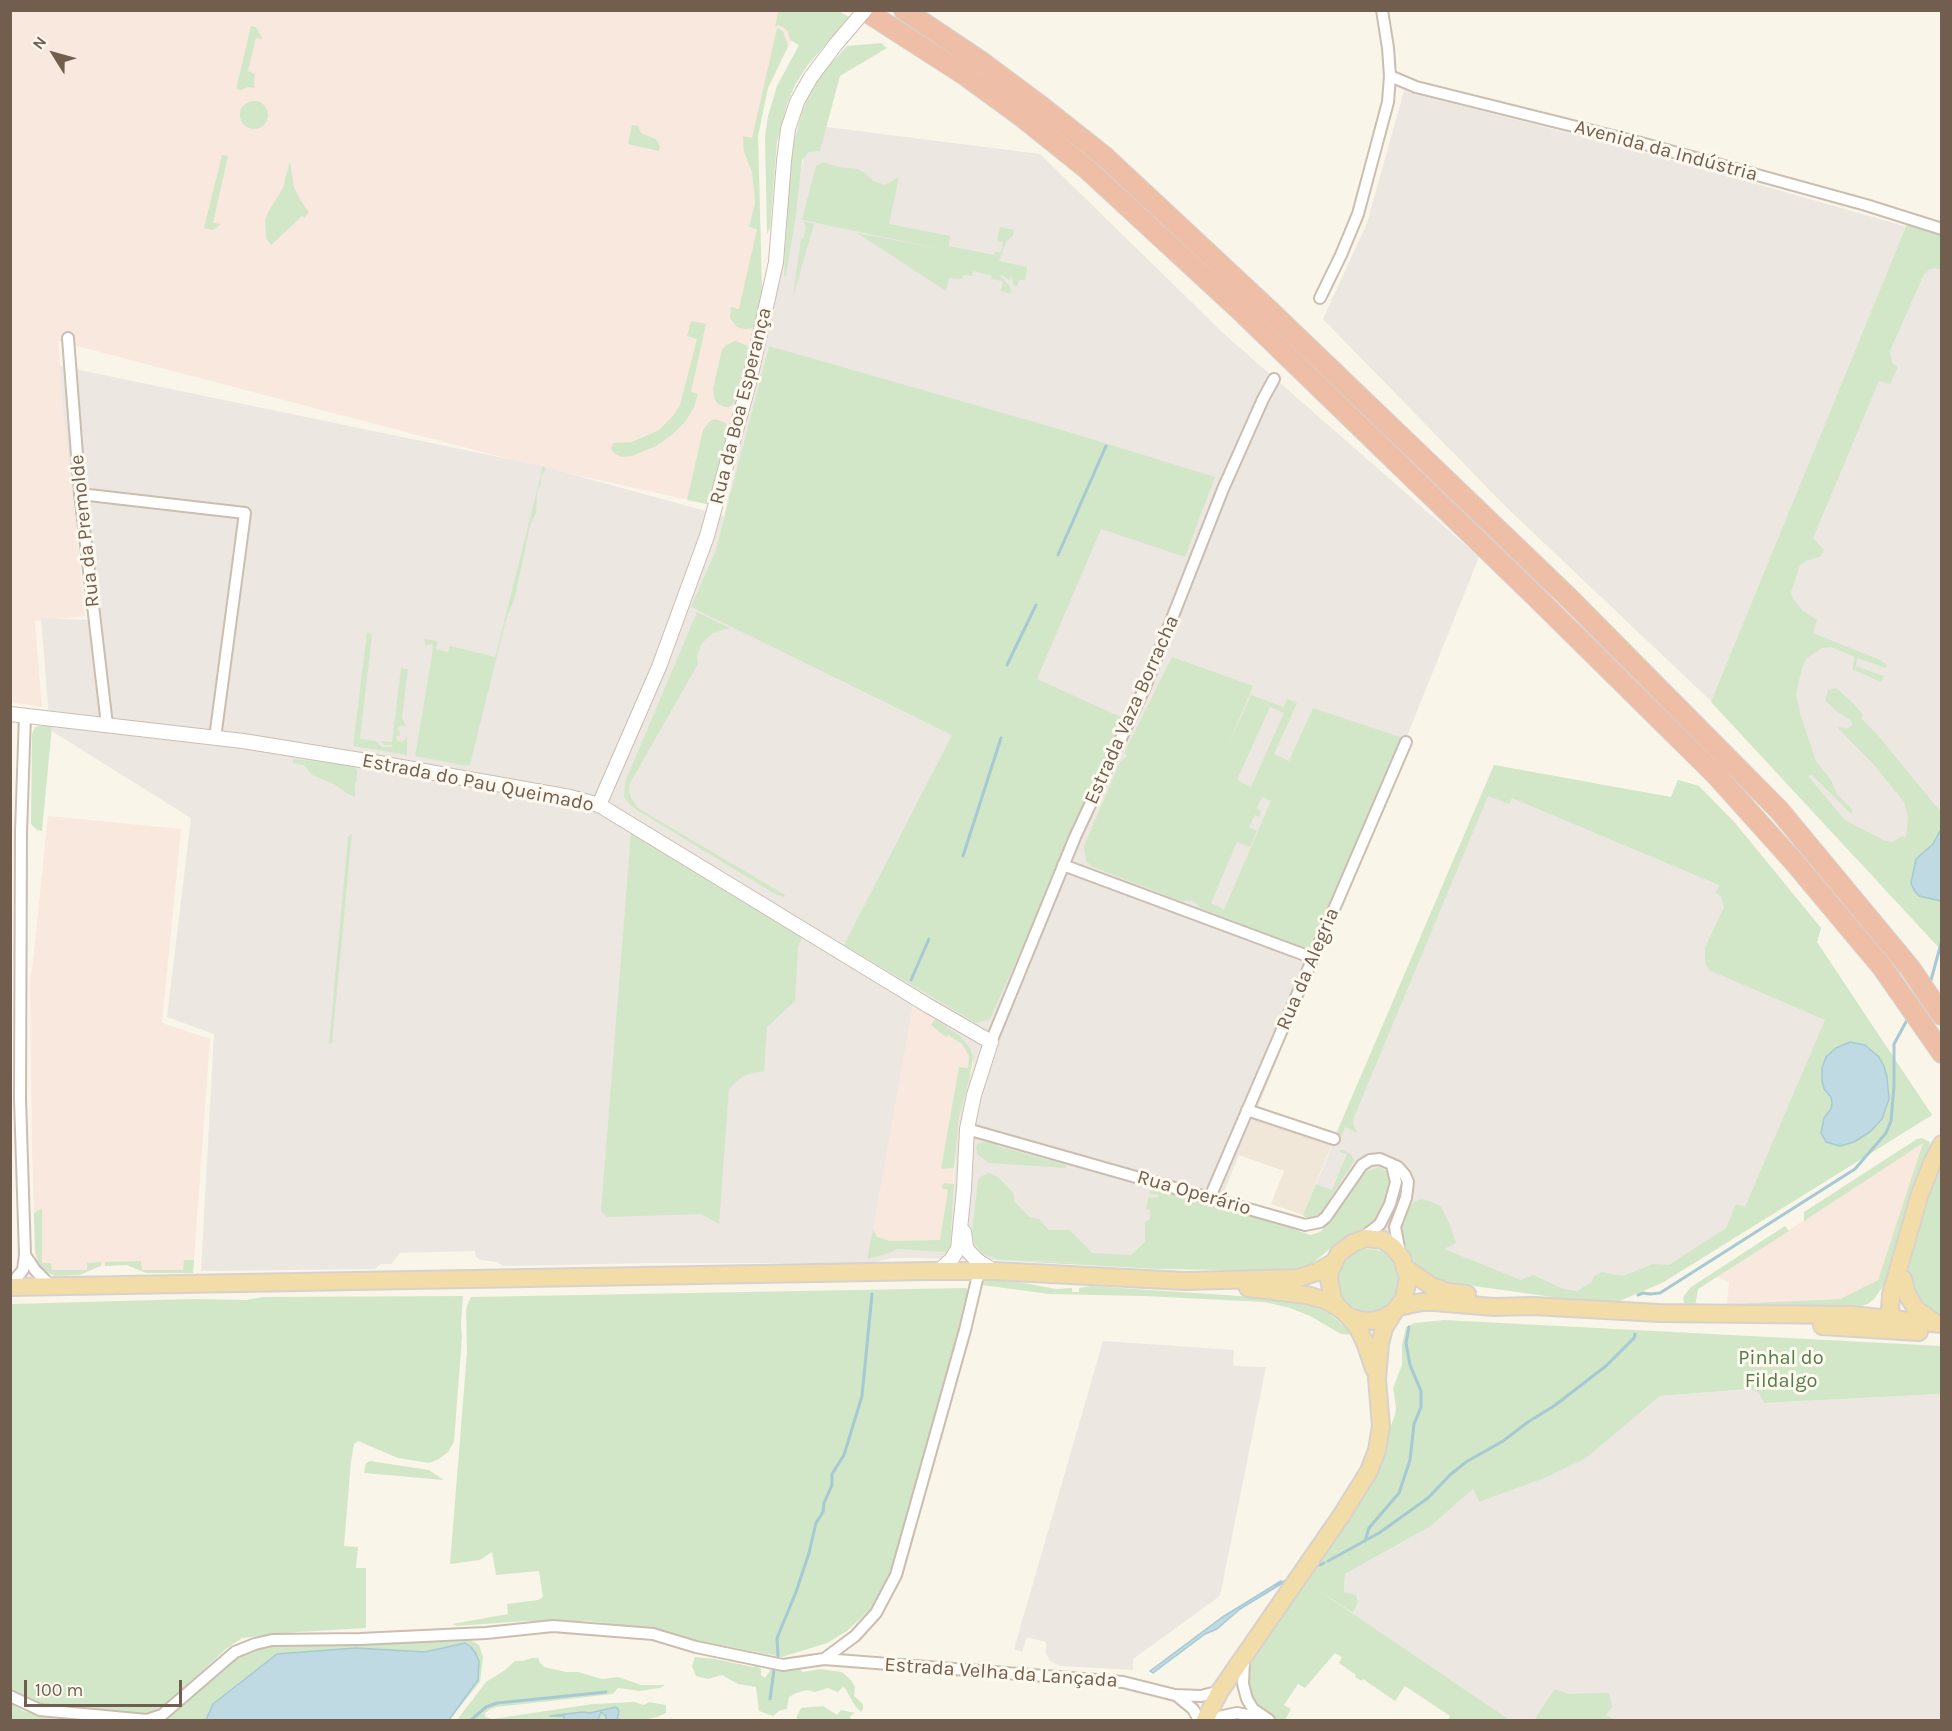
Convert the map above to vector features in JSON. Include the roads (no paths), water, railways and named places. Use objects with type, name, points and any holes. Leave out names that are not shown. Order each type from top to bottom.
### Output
[{"type":"highway","points":[[865,10],[965,75],[1022,116],[1088,169],[1244,315],[1424,489],[1716,775],[1795,863],[1882,967],[1941,1053]]},
{"type":"highway","points":[[904,10],[983,63],[1105,157],[1269,310],[1569,598],[1779,810],[1910,968],[1941,1015]]},
{"type":"main road","points":[[1893,1324],[1890,1311],[1891,1294],[1924,1183],[1941,1144]]},
{"type":"main road","points":[[1185,1281],[1298,1278],[1317,1272],[1334,1262],[1346,1247],[1360,1240],[1372,1238],[1383,1240],[1394,1247],[1404,1263],[1431,1287],[1533,1306]]},
{"type":"main road","points":[[1893,1324],[1902,1301],[1903,1256]]},
{"type":"main road","points":[[1851,1316],[1879,1304],[1887,1293],[1903,1256]]},
{"type":"main road","points":[[1334,1262],[1329,1280],[1333,1299],[1358,1328],[1377,1379]]},
{"type":"main road","points":[[1205,1720],[1220,1691],[1341,1516],[1369,1471],[1377,1450],[1381,1426],[1377,1379],[1380,1344],[1384,1328],[1404,1298],[1407,1288],[1404,1263]]},
{"type":"main road","points":[[11,1284],[986,1271],[1185,1281],[1307,1295],[1324,1300],[1360,1320],[1372,1321],[1383,1318],[1396,1309],[1422,1302],[1434,1302],[1659,1313],[1851,1316],[1893,1324]]},
{"type":"main road","points":[[1902,1280],[1916,1309],[1939,1326]]},
{"type":"main road","points":[[1659,1313],[1697,1318],[1798,1324],[1939,1326]]},
{"type":"street","name":"Rua da Boa Esperança","points":[[599,805],[659,667],[707,536],[749,383],[774,271],[788,129],[797,102],[811,77],[865,10]]},
{"type":"street","points":[[1320,298],[1358,214],[1388,102],[1390,76],[1382,10]]},
{"type":"street","name":"Avenida da Indústria","points":[[1390,76],[1416,87],[1641,143],[1866,205],[1941,229]]},
{"type":"street","name":"Rua da Premolde","points":[[68,338],[80,494],[107,724]]},
{"type":"street","name":"Estrada Vaza Borracha","points":[[991,1042],[1063,865],[1145,687],[1223,489],[1274,379]]},
{"type":"street","points":[[80,494],[245,513],[215,738]]},
{"type":"street","points":[[11,1284],[23,1269],[25,1255],[20,1099],[21,832],[18,715]]},
{"type":"street","name":"Estrada do Pau Queimado","points":[[18,715],[215,738],[379,763],[583,800],[599,805],[991,1042]]},
{"type":"street","name":"Rua da Alegria","points":[[1210,1197],[1406,742]]},
{"type":"street","points":[[1063,865],[1313,958]]},
{"type":"street","points":[[939,1271],[957,1252],[962,1215],[967,1129],[974,1095],[991,1042]]},
{"type":"street","points":[[1247,1110],[1335,1139]]},
{"type":"street","name":"Rua Operário","points":[[967,1129],[1305,1225],[1320,1222],[1326,1217],[1365,1162],[1380,1159],[1392,1165]]},
{"type":"street","points":[[1360,1240],[1380,1224],[1390,1204],[1396,1182],[1392,1165]]},
{"type":"street","points":[[1392,1165],[1401,1169],[1407,1182],[1406,1198],[1395,1227],[1396,1240],[1404,1263]]},
{"type":"street","points":[[824,1659],[855,1636],[876,1613],[896,1575],[977,1287],[986,1271],[968,1250],[962,1215]]},
{"type":"street","points":[[25,1255],[35,1270],[50,1285]]},
{"type":"street","name":"Estrada Velha da Lançada","points":[[10,1696],[40,1710],[147,1720],[162,1715],[235,1652],[272,1640],[360,1639],[486,1633],[553,1626],[653,1634],[696,1647],[783,1665],[824,1659],[1123,1682],[1175,1695],[1202,1696],[1220,1691]]},
{"type":"street","points":[[1244,1657],[1243,1684],[1247,1700],[1253,1709],[1269,1720]]},
{"type":"street","points":[[1175,1695],[1192,1709],[1199,1720]]},
{"type":"street","points":[[1213,1720],[1237,1713],[1247,1714],[1258,1720]]},
{"type":"water","points":[[1941,829],[1941,901],[1919,896],[1911,883],[1916,859],[1933,844]]},
{"type":"water","points":[[1850,1042],[1865,1045],[1879,1057],[1887,1077],[1889,1099],[1882,1119],[1870,1132],[1854,1142],[1840,1146],[1826,1142],[1821,1133],[1824,1118],[1831,1109],[1832,1103],[1831,1097],[1824,1089],[1822,1068],[1826,1057],[1836,1048]]},
{"type":"water","points":[[1281,1581],[1281,1584],[1240,1609],[1217,1629],[1205,1634],[1153,1673],[1150,1671],[1221,1618]]},
{"type":"water","points":[[465,1643],[471,1647],[479,1661],[478,1680],[449,1720],[206,1720],[213,1704],[277,1654],[356,1648],[425,1652]]},
{"type":"water","points":[[616,1707],[619,1711],[617,1720],[606,1720],[606,1716],[601,1712],[598,1720],[564,1720],[564,1716],[550,1716],[590,1713]]},
{"type":"waterway","points":[[1058,555],[1106,446]]},
{"type":"waterway","points":[[1007,665],[1036,605]]},
{"type":"waterway","points":[[963,856],[1001,738]]},
{"type":"waterway","points":[[911,980],[929,939]]},
{"type":"waterway","points":[[1931,980],[1942,940]]},
{"type":"waterway","points":[[1638,1295],[1660,1293],[1855,1169],[1886,1133],[1891,1121],[1894,1044],[1907,1020]]},
{"type":"waterway","points":[[778,1656],[777,1638],[796,1592],[816,1523],[823,1512],[824,1503],[832,1485],[832,1474],[844,1455],[862,1396],[872,1294]]},
{"type":"waterway","points":[[1365,1541],[1369,1528],[1399,1493],[1410,1460],[1414,1424],[1421,1407],[1421,1391],[1410,1365],[1406,1343],[1409,1327]]},
{"type":"waterway","points":[[1328,1561],[1379,1533],[1428,1498],[1466,1462],[1503,1441],[1554,1406],[1606,1366],[1634,1338],[1635,1334]]},
{"type":"waterway","points":[[1320,1565],[1324,1563]]},
{"type":"waterway","points":[[1277,1585],[1290,1579]]},
{"type":"waterway","points":[[770,1699],[774,1670]]},
{"type":"waterway","points":[[471,1720],[486,1707],[497,1703],[606,1692]]},
{"type":"park label","name":"Pinhal do Fildalgo","points":[[1781,1370]]}]
